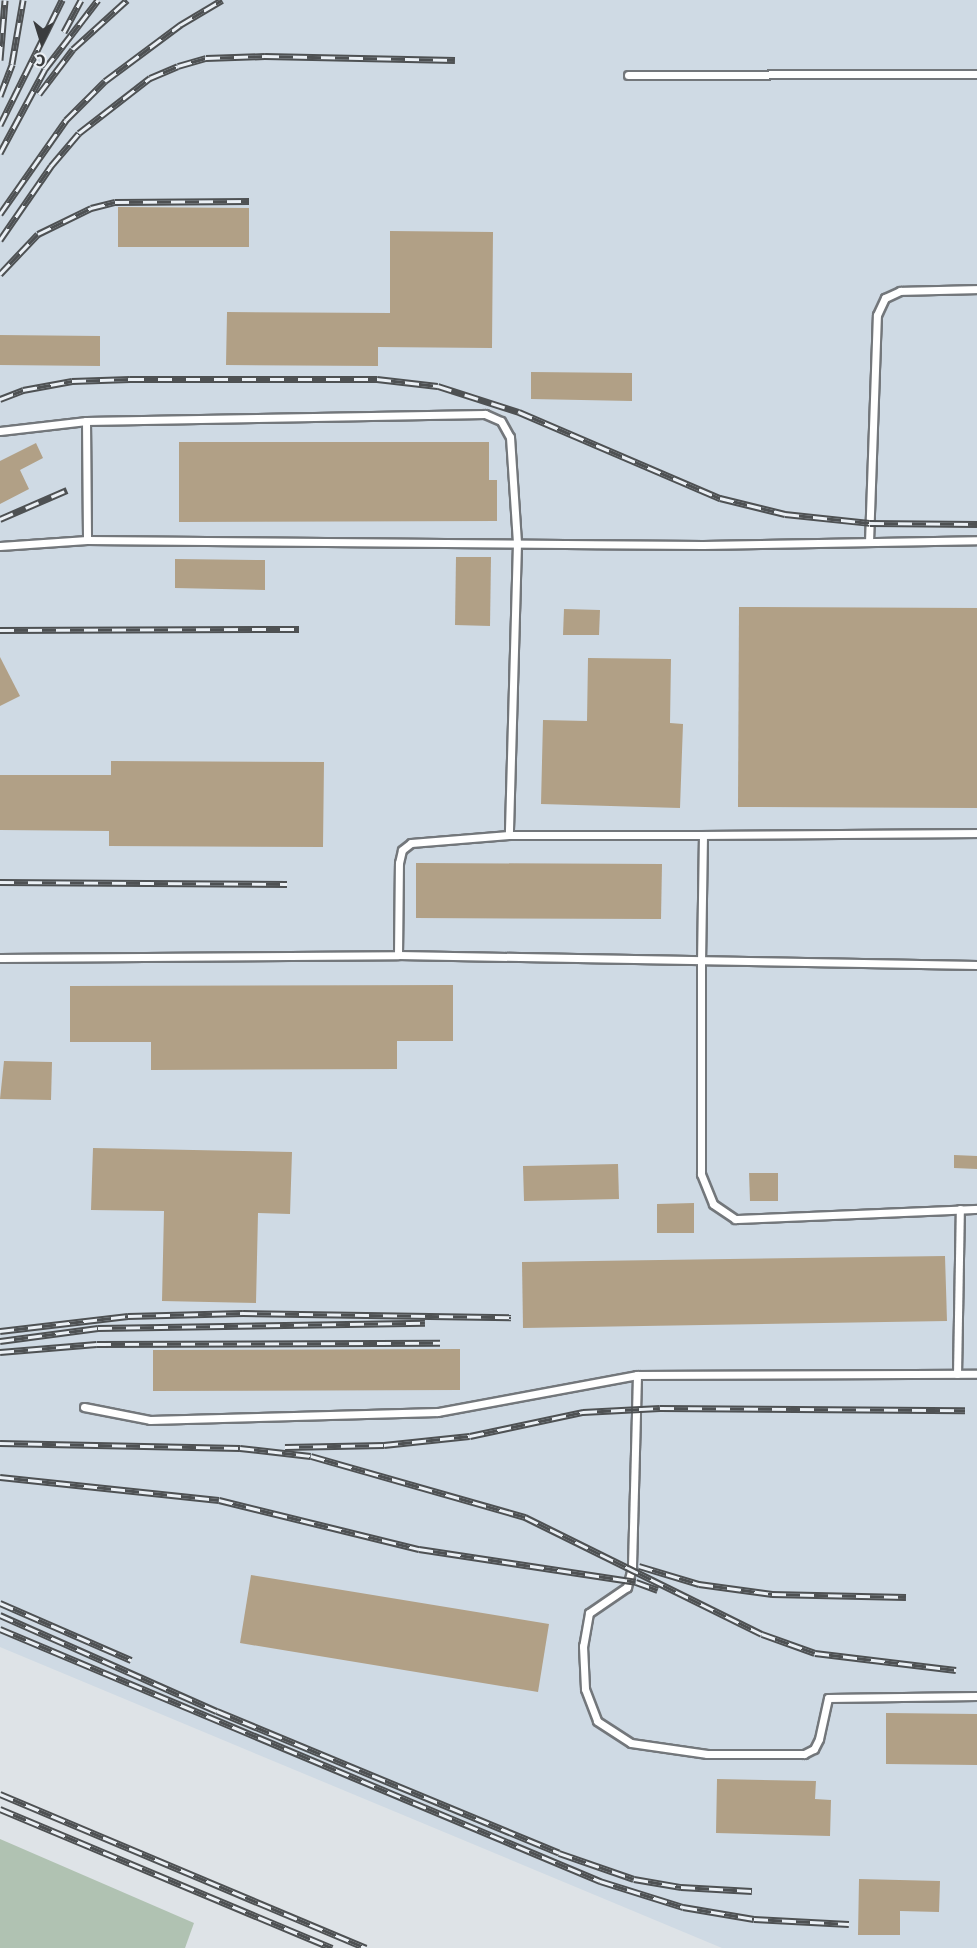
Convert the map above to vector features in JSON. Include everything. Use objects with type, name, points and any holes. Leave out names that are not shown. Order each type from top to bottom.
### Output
[{"type":"lane","points":[[628,75],[977,74]]},
{"type":"lane","points":[[870,542],[877,315],[885,298],[900,291],[977,289]]},
{"type":"lane","points":[[0,431],[86,421],[484,414],[501,421],[510,437],[517,543],[509,835]]},
{"type":"lane","points":[[86,421],[87,540]]},
{"type":"lane","points":[[0,546],[87,540],[517,543],[977,540]]},
{"type":"lane","points":[[398,955],[402,850],[411,843],[509,835],[977,833]]},
{"type":"lane","points":[[703,835],[701,1174],[713,1204],[735,1219],[977,1209]]},
{"type":"lane","points":[[0,958],[398,955],[977,964]]},
{"type":"lane","points":[[957,1374],[960,1209]]},
{"type":"lane","points":[[84,1407],[150,1420],[438,1412],[637,1375],[977,1374]]},
{"type":"lane","points":[[637,1375],[632,1567],[627,1587],[589,1613],[583,1646],[585,1689],[597,1721],[631,1743],[707,1754],[804,1754],[814,1749],[819,1739],[828,1698],[977,1696]]},
{"type":"shaded area","points":[[0,0],[977,0],[977,1948],[722,1948],[0,1647]]},
{"type":"green space","points":[[0,1839],[194,1923],[185,1948],[0,1948]]},
{"type":"building","points":[[118,207],[249,208],[249,247],[118,247]]},
{"type":"building","points":[[390,231],[493,232],[492,348],[378,347],[378,366],[226,365],[227,312],[390,313]]},
{"type":"building","points":[[0,335],[100,336],[100,366],[0,365]]},
{"type":"building","points":[[531,372],[632,373],[632,401],[531,399]]},
{"type":"building","points":[[179,442],[489,442],[489,480],[497,480],[497,521],[179,522]]},
{"type":"building","points":[[36,443],[43,458],[20,470],[29,489],[0,504],[0,461]]},
{"type":"building","points":[[456,557],[491,557],[490,626],[455,625]]},
{"type":"building","points":[[175,559],[265,560],[265,590],[175,588]]},
{"type":"building","points":[[739,607],[977,608],[977,808],[738,807]]},
{"type":"building","points":[[564,609],[600,610],[599,635],[563,635]]},
{"type":"building","points":[[0,657],[20,696],[0,706]]},
{"type":"building","points":[[588,658],[671,659],[670,723],[683,724],[680,808],[541,804],[543,720],[587,721]]},
{"type":"building","points":[[111,761],[324,762],[323,847],[109,846],[109,831],[0,830],[0,775],[111,775]]},
{"type":"building","points":[[416,863],[662,864],[661,919],[416,918]]},
{"type":"building","points":[[453,985],[453,1041],[397,1041],[397,1069],[151,1070],[151,1042],[70,1042],[70,986]]},
{"type":"building","points":[[4,1061],[52,1062],[51,1100],[0,1099]]},
{"type":"building","points":[[93,1148],[292,1152],[290,1214],[258,1213],[256,1303],[162,1301],[164,1211],[91,1210]]},
{"type":"building","points":[[954,1155],[977,1156],[977,1169],[954,1168]]},
{"type":"building","points":[[618,1164],[619,1199],[524,1201],[523,1166]]},
{"type":"building","points":[[749,1173],[778,1173],[778,1201],[750,1201]]},
{"type":"building","points":[[694,1203],[694,1233],[657,1233],[657,1204]]},
{"type":"building","points":[[945,1256],[947,1321],[523,1328],[522,1262]]},
{"type":"building","points":[[460,1349],[460,1390],[153,1391],[153,1350]]},
{"type":"building","points":[[251,1575],[549,1624],[538,1692],[240,1643]]},
{"type":"building","points":[[886,1713],[977,1714],[977,1765],[886,1764]]},
{"type":"building","points":[[717,1779],[816,1781],[815,1799],[831,1800],[830,1836],[716,1833]]},
{"type":"building","points":[[859,1879],[940,1881],[939,1912],[900,1911],[900,1935],[858,1935]]},
{"type":"railway","points":[[0,60],[5,0]]},
{"type":"railway","points":[[0,96],[12,64],[23,0]]},
{"type":"railway","points":[[0,125],[62,0]]},
{"type":"railway","points":[[64,32],[81,0]]},
{"type":"railway","points":[[0,153],[45,69],[98,0]]},
{"type":"railway","points":[[39,94],[73,49],[127,0]]},
{"type":"railway","points":[[0,214],[66,120],[105,81],[180,25],[222,0]]},
{"type":"railway","points":[[0,240],[51,166],[79,133],[150,78],[178,66],[206,58],[265,56],[455,60]]},
{"type":"railway","points":[[0,274],[38,234],[91,208],[115,202],[249,201]]},
{"type":"railway","points":[[0,399],[23,390],[72,381],[130,379],[377,379],[438,386],[519,412],[720,498],[785,514],[870,523],[977,524]]},
{"type":"railway","points":[[0,519],[67,490]]},
{"type":"railway","points":[[0,630],[299,629]]},
{"type":"railway","points":[[0,882],[287,884]]},
{"type":"railway","points":[[0,1331],[128,1316],[243,1313],[511,1317]]},
{"type":"railway","points":[[0,1341],[98,1328],[425,1323]]},
{"type":"railway","points":[[0,1352],[97,1344],[440,1343]]},
{"type":"railway","points":[[285,1447],[384,1445],[470,1436],[583,1412],[660,1408],[965,1410]]},
{"type":"railway","points":[[0,1443],[240,1448],[311,1456],[525,1517],[762,1634],[815,1653],[956,1670]]},
{"type":"railway","points":[[0,1477],[219,1500],[419,1549],[636,1582],[658,1590]]},
{"type":"railway","points":[[639,1566],[699,1584],[772,1594],[906,1597]]},
{"type":"railway","points":[[0,1603],[131,1660]]},
{"type":"railway","points":[[0,1615],[217,1711],[559,1853],[634,1879],[681,1887],[752,1891]]},
{"type":"railway","points":[[0,1629],[600,1881],[683,1907],[754,1919],[849,1924]]},
{"type":"railway","points":[[0,1794],[366,1948]]},
{"type":"railway","points":[[0,1809],[332,1948]]}]
